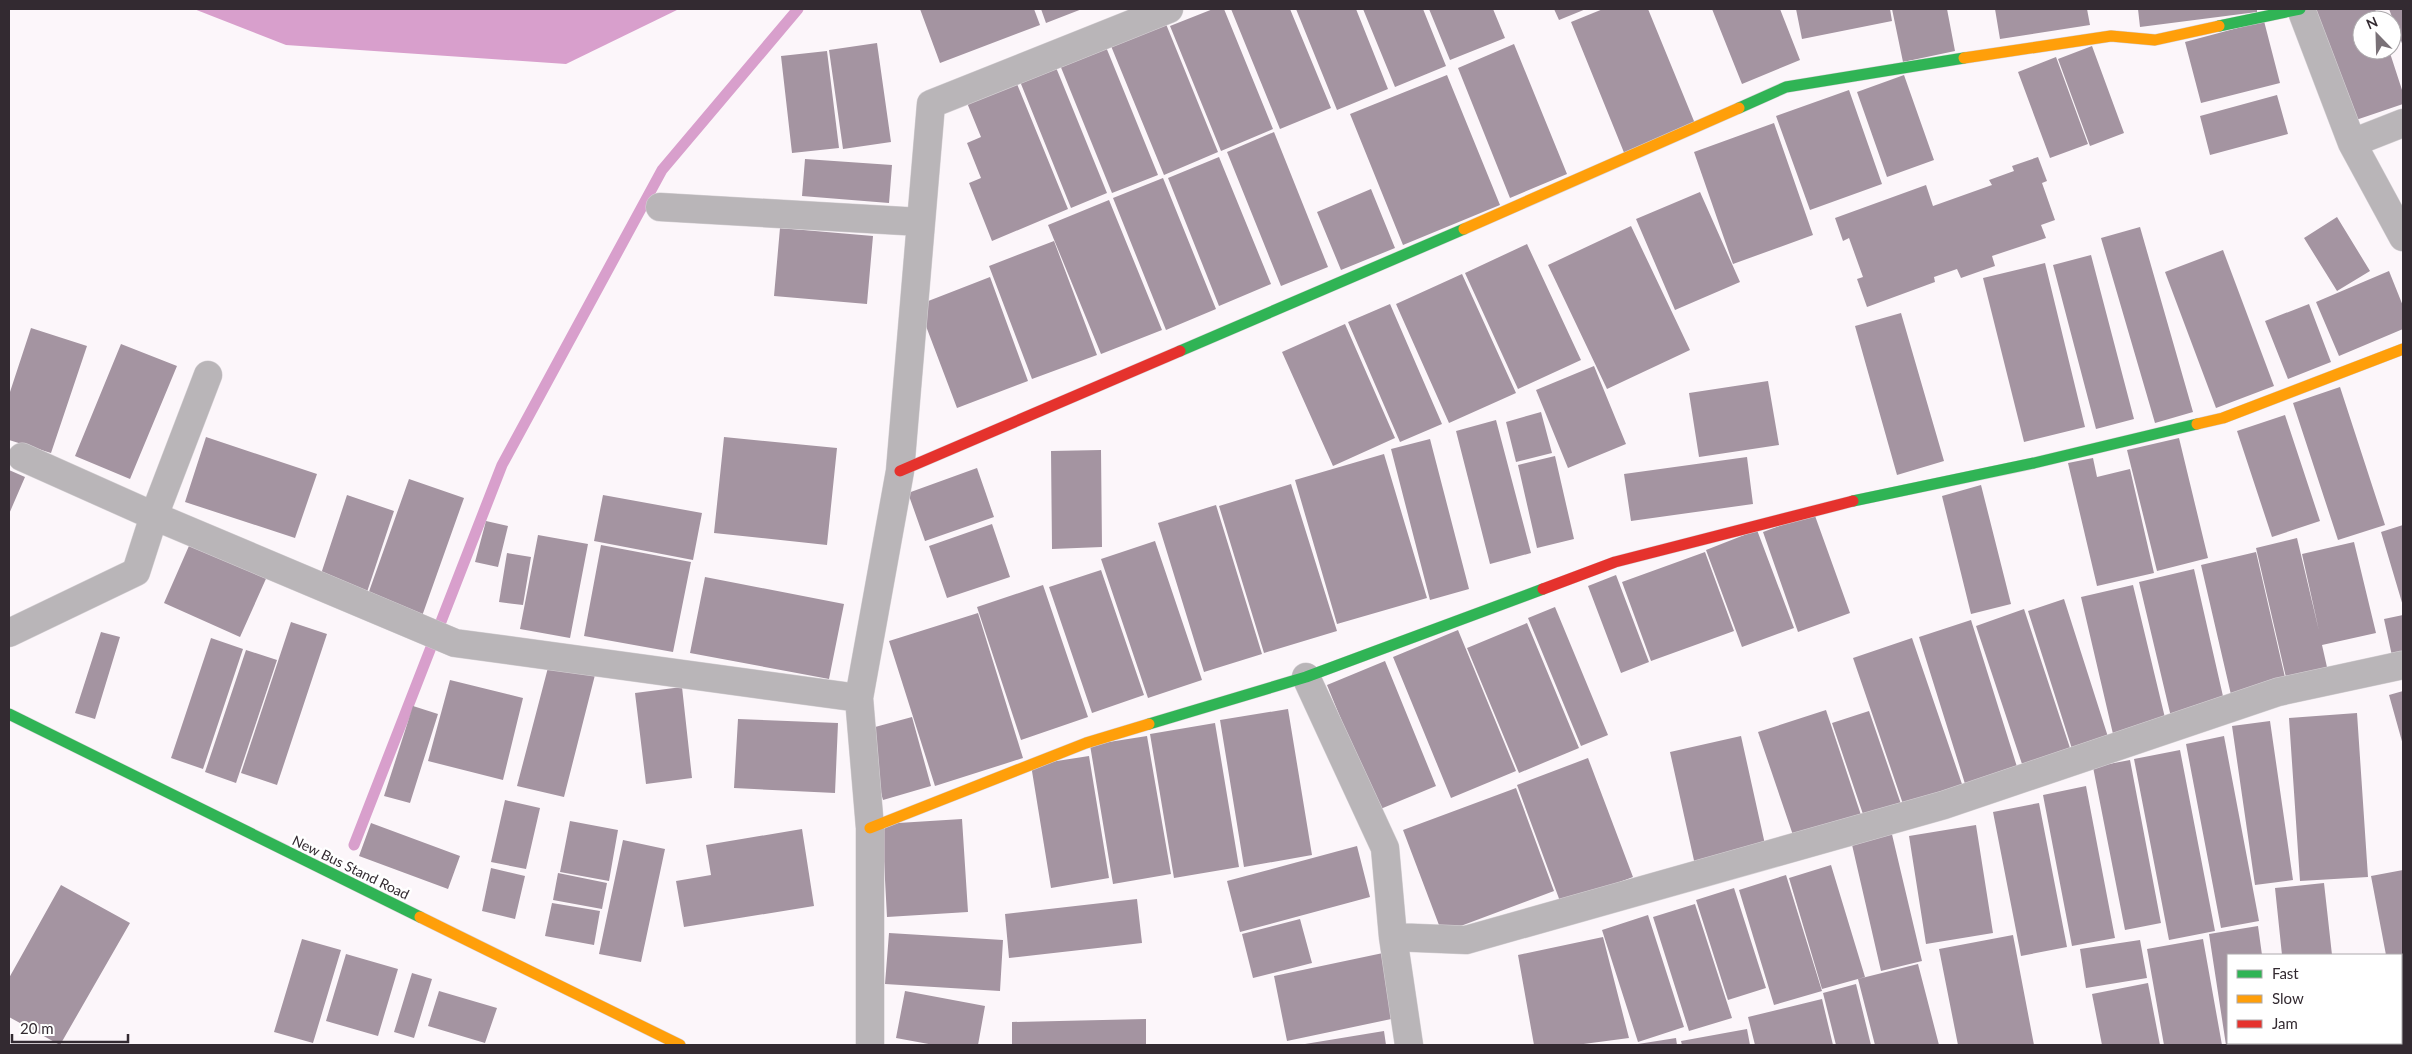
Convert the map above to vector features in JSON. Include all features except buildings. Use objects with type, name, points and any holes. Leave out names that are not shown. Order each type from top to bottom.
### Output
[{"type":"main road","points":[[900,470],[1552,191],[1786,87],[2111,36],[2155,40],[2301,9]]},
{"type":"main road","points":[[870,828],[1086,744],[1306,676],[1615,562],[1824,507],[2034,463],[2223,418],[2403,349]]},
{"type":"main road","name":"New Bus Stand Road","points":[[9,714],[680,1045]]},
{"type":"street","points":[[870,1045],[870,828],[859,698],[900,470],[930,104],[1168,9]]},
{"type":"street","points":[[2301,9],[2352,143],[2403,237]]},
{"type":"street","points":[[2352,143],[2403,123]]},
{"type":"street","points":[[660,207],[921,222]]},
{"type":"street","points":[[9,633],[136,572],[154,516],[208,375]]},
{"type":"street","points":[[22,457],[154,516],[455,643],[859,698]]},
{"type":"street","points":[[1393,937],[1466,940],[1944,805],[2278,692],[2403,665]]},
{"type":"street","points":[[1306,676],[1385,848],[1393,937],[1409,1045]]},
{"type":"shaded area","points":[[194,9],[679,9],[566,64],[286,45]]},
{"type":"waterway","points":[[354,845],[502,465],[662,170],[798,9]]},
{"type":"traffic: fast","points":[[2219,26],[2300,9]]},
{"type":"traffic: fast","points":[[1739,108],[1786,87],[1964,58]]},
{"type":"traffic: fast","points":[[1180,351],[1464,229]]},
{"type":"traffic: fast","points":[[1853,501],[2034,463],[2197,424]]},
{"type":"traffic: fast","points":[[1149,724],[1306,677],[1543,589]]},
{"type":"traffic: fast","points":[[9,714],[420,917]]},
{"type":"traffic: slow","points":[[1964,58],[2111,36],[2155,40],[2219,26]]},
{"type":"traffic: slow","points":[[1464,229],[1739,108]]},
{"type":"traffic: slow","points":[[2197,424],[2223,418],[2403,349]]},
{"type":"traffic: slow","points":[[870,828],[1086,743],[1149,724]]},
{"type":"traffic: slow","points":[[420,917],[680,1045]]},
{"type":"traffic: jam","points":[[900,471],[1180,351]]},
{"type":"traffic: jam","points":[[1543,589],[1615,562],[1853,501]]}]
